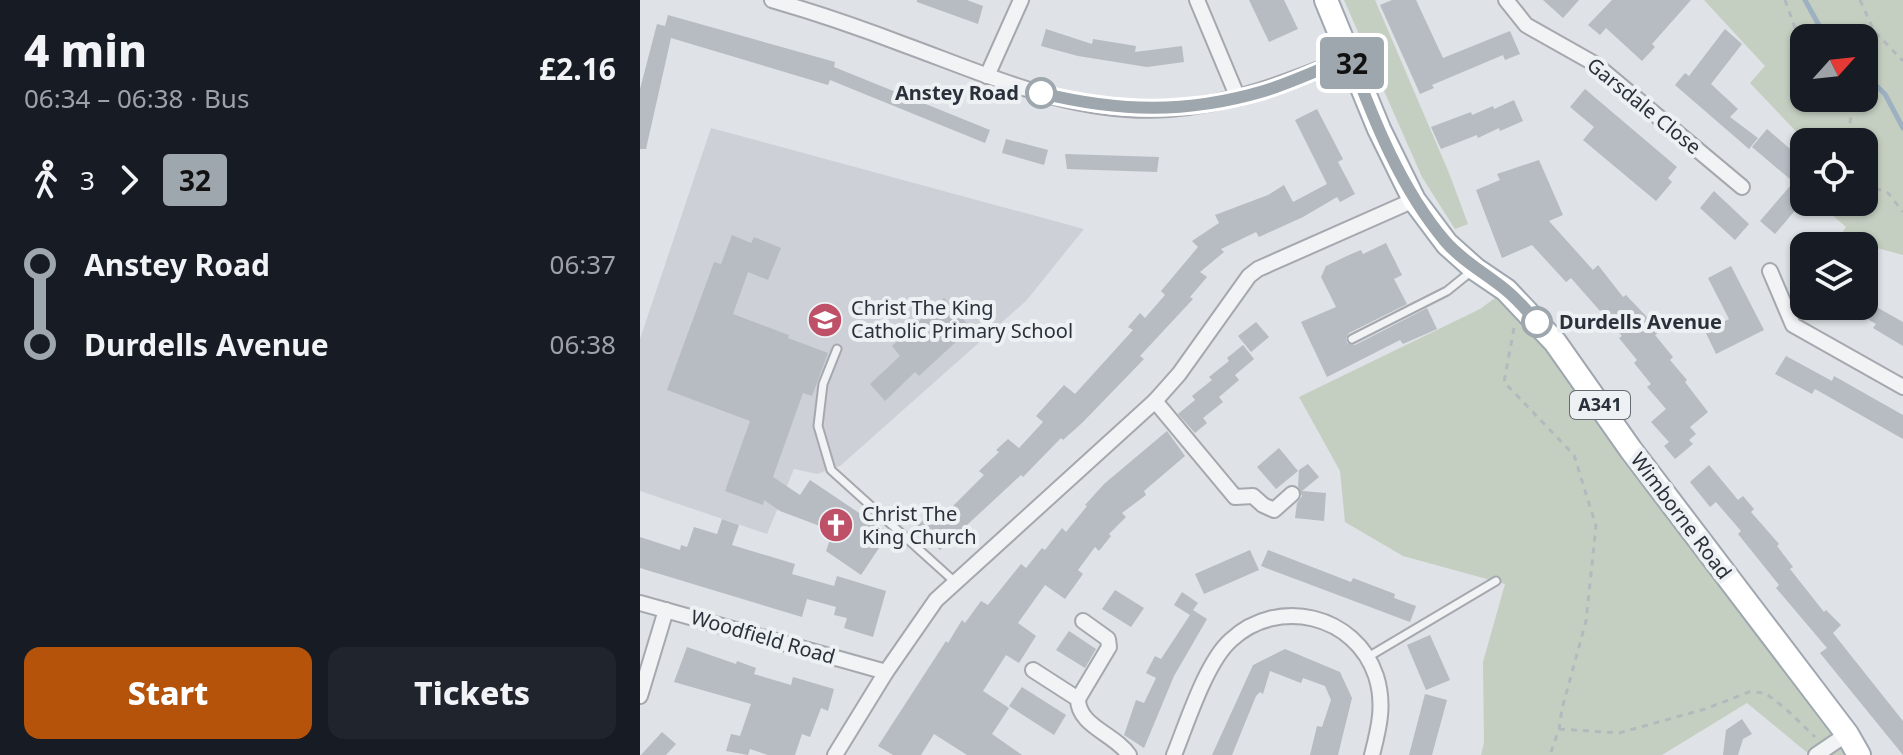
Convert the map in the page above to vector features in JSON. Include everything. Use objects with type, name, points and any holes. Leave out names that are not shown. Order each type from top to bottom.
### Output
[{"type":"main road","name":"Wimborne Road","points":[[1326,0],[1379,129],[1414,200],[1447,244],[1519,302],[1555,342],[1631,450],[1847,734],[1859,755]]},
{"type":"street","points":[[772,0],[792,3],[1029,91],[1088,104],[1132,109],[1167,109],[1238,98],[1268,90],[1350,57]]},
{"type":"street","points":[[987,76],[1021,0]]},
{"type":"street","points":[[1197,0],[1238,98]]},
{"type":"street","name":"Garsdale Close","points":[[1506,0],[1526,25],[1595,64],[1742,187]]},
{"type":"street","points":[[835,755],[886,672],[936,600],[1155,401],[1179,374],[1249,276],[1258,269],[1414,200]]},
{"type":"street","points":[[1770,271],[1793,325],[1903,387]]},
{"type":"street","points":[[1155,401],[1235,497],[1253,496],[1274,510],[1292,494]]},
{"type":"street","name":"Woodfield Road","points":[[640,603],[886,672]]},
{"type":"street","points":[[640,696],[666,610]]},
{"type":"street","points":[[1174,755],[1215,659],[1229,641],[1249,627],[1285,615],[1308,615],[1331,624],[1346,634],[1368,657],[1381,698],[1381,720],[1372,755]]},
{"type":"street","points":[[1083,621],[1108,639],[1109,647],[1078,699],[1078,707],[1083,717],[1122,745],[1129,755]]},
{"type":"street","points":[[1033,670],[1078,699]]},
{"type":"street","points":[[1821,752],[1847,734]]},
{"type":"lane","points":[[1352,339],[1447,291],[1475,269]]},
{"type":"lane","points":[[837,349],[823,384],[818,426],[831,470],[955,582]]},
{"type":"lane","points":[[1368,657],[1496,581]]},
{"type":"path","points":[[1785,0],[1794,24]]},
{"type":"path","points":[[1860,0],[1874,31],[1903,61]]},
{"type":"path","points":[[1878,189],[1888,193],[1903,212]]},
{"type":"path","points":[[1519,302],[1504,382],[1574,455],[1596,526],[1586,621],[1550,755]]},
{"type":"path","points":[[1559,729],[1619,733],[1705,709],[1749,692],[1765,693],[1785,708],[1821,752]]},
{"type":"shaded area","name":"Christ The King Catholic Primary School","points":[[711,128],[1084,229],[1026,301],[840,466],[817,474],[794,469],[767,534],[640,491],[640,339]]},
{"type":"green space","points":[[1344,0],[1375,0],[1468,224],[1455,229],[1422,177]]},
{"type":"green space","points":[[1704,0],[1903,0],[1903,255],[1878,248],[1878,232],[1843,232],[1846,227],[1833,216],[1878,216],[1878,128],[1793,128],[1750,83],[1765,66]]},
{"type":"green space","points":[[1506,290],[1859,755],[1810,755],[1747,703],[1662,755],[1481,755],[1484,743],[1483,662],[1505,584],[1403,556],[1345,522],[1340,471],[1299,397],[1480,309]]},
{"type":"building","points":[[917,0],[967,0],[983,6],[978,24]]},
{"type":"building","points":[[1249,0],[1284,0],[1298,29],[1269,42]]},
{"type":"building","points":[[1392,0],[1416,0],[1443,58],[1510,31],[1520,54],[1505,60],[1503,55],[1432,85],[1434,88],[1420,94],[1380,5]]},
{"type":"building","points":[[1543,0],[1579,0],[1563,18]]},
{"type":"building","points":[[1612,0],[1691,0],[1652,44],[1655,47],[1642,61],[1606,28],[1600,35],[1588,25]]},
{"type":"building","points":[[668,15],[835,62],[834,67],[990,130],[985,143],[830,80],[828,85],[671,38],[646,149],[640,149],[640,89],[657,24],[665,26]]},
{"type":"building","points":[[1046,29],[1092,44],[1093,39],[1136,46],[1135,52],[1182,46],[1184,62],[1147,67],[1078,56],[1041,46]]},
{"type":"building","points":[[1725,29],[1742,44],[1711,84],[1738,109],[1730,117],[1758,138],[1749,149],[1675,85],[1685,73],[1689,76]]},
{"type":"building","points":[[1585,89],[1677,167],[1668,178],[1672,182],[1656,201],[1583,140],[1594,127],[1570,107]]},
{"type":"building","points":[[1514,100],[1523,121],[1441,149],[1431,127]]},
{"type":"building","points":[[1317,109],[1343,159],[1338,162],[1355,194],[1340,202],[1337,197],[1259,237],[1256,232],[1221,249],[1224,252],[1200,272],[1207,277],[1190,297],[1193,299],[1140,356],[1144,359],[1082,423],[1063,440],[1061,438],[1023,477],[1021,475],[940,550],[915,528],[934,510],[941,518],[984,475],[979,471],[1008,439],[1019,448],[1043,422],[1036,416],[1064,385],[1075,394],[1133,330],[1128,327],[1140,313],[1145,318],[1165,295],[1161,291],[1198,247],[1192,241],[1219,223],[1215,215],[1268,195],[1284,185],[1293,202],[1327,184],[1295,120]]},
{"type":"building","points":[[1767,129],[1790,149],[1790,179],[1752,147]]},
{"type":"building","points":[[1006,139],[1048,150],[1044,165],[1002,153]]},
{"type":"building","points":[[1065,154],[1159,157],[1157,172],[1067,169]]},
{"type":"building","points":[[1539,160],[1563,215],[1549,221],[1593,270],[1598,265],[1623,297],[1626,295],[1646,316],[1659,332],[1655,335],[1673,357],[1670,360],[1708,412],[1690,427],[1696,434],[1689,440],[1693,444],[1675,459],[1664,446],[1669,442],[1651,422],[1666,409],[1647,387],[1651,384],[1634,363],[1637,360],[1619,338],[1622,336],[1571,278],[1566,282],[1532,245],[1502,258],[1476,190],[1500,180],[1497,174]]},
{"type":"building","points":[[1790,186],[1790,216],[1775,234],[1760,221]]},
{"type":"building","points":[[1714,191],[1749,224],[1735,240],[1700,208]]},
{"type":"building","points":[[732,235],[751,243],[754,237],[781,248],[768,280],[748,272],[733,314],[828,353],[812,396],[803,393],[773,477],[800,495],[810,480],[889,533],[861,575],[826,551],[833,531],[780,511],[764,500],[763,505],[725,491],[750,421],[667,390],[714,262],[721,264]]},
{"type":"building","points":[[1386,243],[1402,275],[1394,279],[1407,304],[1349,333],[1347,343],[1355,345],[1427,308],[1437,329],[1403,344],[1400,340],[1327,377],[1301,322],[1336,307],[1321,277],[1326,266],[1361,250],[1363,254]]},
{"type":"building","points":[[1731,266],[1764,330],[1716,354],[1705,331],[1729,319],[1708,278]]},
{"type":"building","points":[[944,298],[971,328],[919,376],[915,372],[885,401],[870,384],[900,356],[892,346]]},
{"type":"building","points":[[1878,308],[1903,322],[1903,346],[1873,328],[1876,324],[1869,320],[1878,320]]},
{"type":"building","points":[[1256,322],[1269,337],[1251,352],[1238,336]]},
{"type":"building","points":[[1243,345],[1254,359],[1235,375],[1239,380],[1219,397],[1223,402],[1203,418],[1207,423],[1195,433],[1178,414],[1195,400],[1192,396],[1212,380],[1209,377]]},
{"type":"building","points":[[1786,356],[1832,381],[1834,376],[1903,415],[1903,439],[1815,389],[1812,394],[1775,374]]},
{"type":"building","points":[[1167,431],[1185,456],[1144,491],[1146,495],[1122,513],[1126,517],[1109,534],[1111,536],[1099,551],[1095,547],[1078,570],[1083,574],[1065,599],[1045,585],[1018,623],[1036,636],[1019,663],[1006,655],[983,691],[1009,708],[992,734],[1022,755],[967,755],[934,734],[921,755],[893,755],[878,746],[962,620],[965,623],[981,601],[988,605],[1021,564],[1026,568],[1062,528],[1066,532],[1104,484]]},
{"type":"building","points":[[1279,448],[1298,471],[1276,489],[1257,467]]},
{"type":"building","points":[[1308,464],[1319,477],[1302,491],[1326,493],[1324,521],[1295,518],[1297,503],[1302,496],[1298,486],[1299,470]]},
{"type":"building","points":[[1709,465],[1738,500],[1743,496],[1754,509],[1751,512],[1779,544],[1777,546],[1793,567],[1790,569],[1824,612],[1826,610],[1841,625],[1833,633],[1903,721],[1903,755],[1820,653],[1827,648],[1776,588],[1779,585],[1738,534],[1741,531],[1716,502],[1710,507],[1690,482]]},
{"type":"building","points":[[722,519],[739,525],[732,545],[795,564],[792,574],[834,586],[837,576],[886,591],[873,637],[844,628],[847,618],[834,615],[836,607],[807,599],[802,617],[640,568],[640,537],[680,550],[681,545],[687,547],[694,527],[717,534]]},
{"type":"building","points":[[1250,550],[1259,570],[1204,594],[1195,574]]},
{"type":"building","points":[[1268,550],[1351,582],[1353,578],[1395,594],[1394,598],[1416,606],[1410,622],[1261,566]]},
{"type":"building","points":[[1115,590],[1144,608],[1131,627],[1102,609]]},
{"type":"building","points":[[1182,592],[1198,603],[1193,610],[1207,619],[1174,676],[1144,748],[1124,735],[1136,700],[1144,703],[1156,678],[1146,673],[1155,656],[1161,659],[1190,615],[1174,605]]},
{"type":"building","points":[[1069,631],[1096,649],[1085,668],[1056,650]]},
{"type":"building","points":[[1430,635],[1450,680],[1426,690],[1407,645]]},
{"type":"building","points":[[687,647],[736,664],[737,661],[756,668],[754,674],[791,685],[793,677],[834,689],[828,711],[821,708],[810,737],[802,734],[795,755],[768,755],[750,749],[748,755],[726,751],[731,734],[740,736],[751,704],[674,682]]},
{"type":"building","points":[[1285,649],[1340,672],[1352,698],[1338,755],[1310,755],[1317,726],[1322,727],[1331,700],[1325,686],[1303,678],[1301,683],[1270,671],[1263,694],[1260,692],[1256,696],[1232,755],[1212,755],[1253,665]]},
{"type":"building","points":[[1022,687],[1066,715],[1054,735],[1009,706]]},
{"type":"building","points":[[1425,694],[1447,700],[1432,755],[1409,755]]},
{"type":"building","points":[[1742,719],[1752,734],[1743,739],[1738,755],[1723,755],[1726,730]]},
{"type":"building","points":[[662,732],[676,744],[666,755],[641,755]]},
{"type":"waterway","points":[[1805,0],[1818,24]]},
{"type":"waterway","points":[[1878,87],[1885,94],[1903,128]]},
{"type":"bus line","name":"32","points":[[1041,93],[1088,104],[1132,109],[1202,105],[1268,90],[1350,57],[1379,129],[1414,200],[1447,244],[1475,269],[1506,290],[1537,322]]},
{"type":"place","name":"Anstey Road","points":[[1041,93]]},
{"type":"place","name":"Christ The King Catholic Primary School","points":[[825,320]]},
{"type":"place","name":"Durdells Avenue","points":[[1537,322]]},
{"type":"place","name":"Christ The King Church","points":[[836,525]]}]
